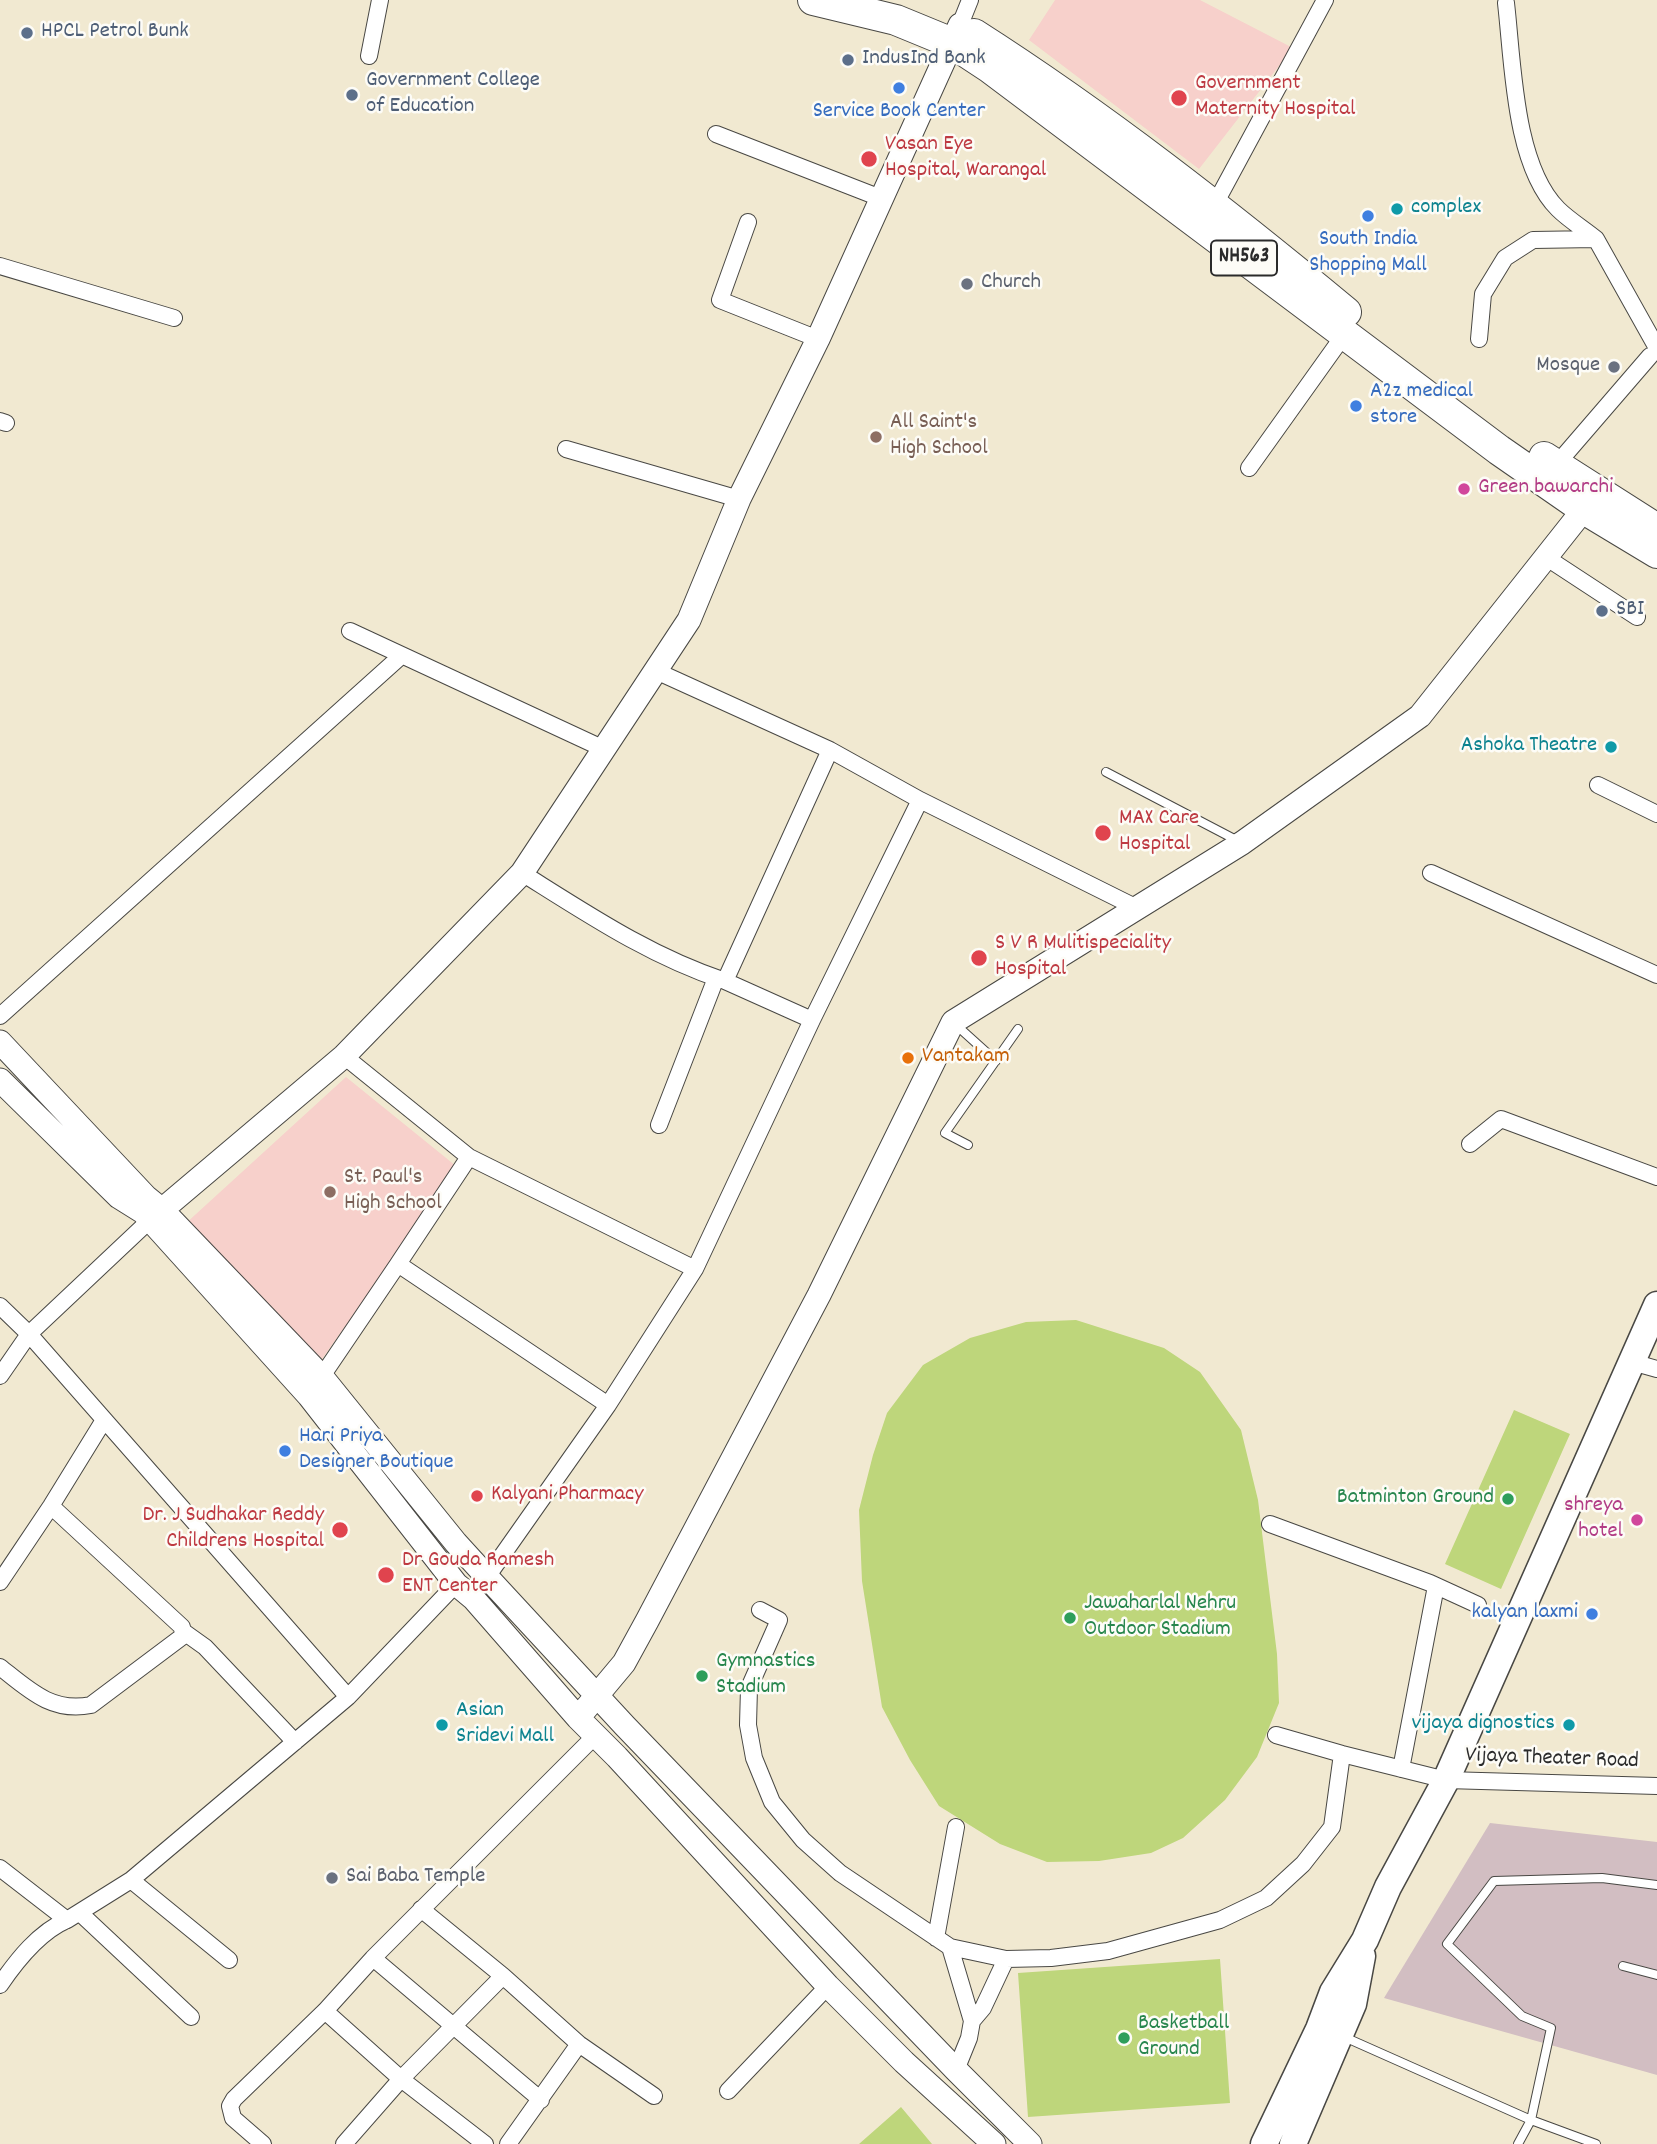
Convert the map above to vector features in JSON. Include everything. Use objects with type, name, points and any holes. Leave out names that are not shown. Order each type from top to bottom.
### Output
[{"type":"highway","name":"NH563","points":[[813,0],[896,20],[961,23],[1057,117],[1344,335],[1584,509],[1657,553]]},
{"type":"highway","name":"NH563","points":[[897,0],[961,23],[1013,59],[1215,204],[1356,320],[1510,434],[1657,528]]},
{"type":"main road","points":[[1264,2144],[1319,2029],[1333,1992],[1366,1940],[1388,1888],[1446,1780],[1657,1305]]},
{"type":"main road","points":[[1293,2144],[1353,2004],[1366,1940]]},
{"type":"street","points":[[369,56],[380,0]]},
{"type":"street","points":[[1215,204],[1325,0]]},
{"type":"street","points":[[1506,3],[1526,152],[1536,179],[1557,209],[1596,239],[1655,353],[1556,465]]},
{"type":"street","points":[[0,1376],[29,1334],[156,1215],[344,1056],[522,873],[689,620],[739,499],[818,339],[961,23]]},
{"type":"street","points":[[716,134],[883,199]]},
{"type":"street","points":[[748,222],[720,300],[818,339]]},
{"type":"street","points":[[1479,339],[1483,294],[1505,258],[1533,240],[1596,239]]},
{"type":"street","points":[[0,267],[174,318]]},
{"type":"street","points":[[1250,468],[1344,335]]},
{"type":"street","points":[[566,449],[739,499]]},
{"type":"street","points":[[578,1718],[624,1663],[647,1621],[819,1295],[953,1022],[1242,843],[1420,716],[1584,509]]},
{"type":"street","points":[[1547,558],[1637,617]]},
{"type":"street","points":[[351,631],[604,749]]},
{"type":"street","points":[[0,1016],[21,1000],[401,656]]},
{"type":"street","points":[[656,670],[830,750],[919,800],[1137,908]]},
{"type":"street","points":[[659,1125],[720,980],[830,750]]},
{"type":"street","points":[[1598,785],[1657,814]]},
{"type":"street","points":[[486,1577],[608,1405],[695,1269],[919,800]]},
{"type":"street","points":[[522,873],[623,937],[685,968],[720,980],[812,1020]]},
{"type":"street","points":[[1431,873],[1657,975]]},
{"type":"street","points":[[0,1042],[146,1197],[156,1215],[315,1386],[486,1577],[956,2070],[1030,2144]]},
{"type":"street","points":[[344,1056],[469,1157],[695,1269]]},
{"type":"street","points":[[0,1080],[119,1198],[144,1212],[156,1215]]},
{"type":"street","points":[[1470,1143],[1502,1119],[1657,1177]]},
{"type":"street","points":[[315,1386],[469,1157]]},
{"type":"street","points":[[397,1264],[608,1405]]},
{"type":"street","points":[[0,1306],[29,1334],[348,1697]]},
{"type":"street","points":[[1632,1363],[1657,1369]]},
{"type":"street","points":[[315,1386],[456,1584],[474,1599],[578,1718],[828,1986],[904,2062],[995,2144]]},
{"type":"street","points":[[0,1581],[51,1506],[104,1420]]},
{"type":"street","points":[[51,1506],[160,1606],[184,1632],[205,1647],[295,1742]]},
{"type":"street","points":[[1270,1524],[1436,1586],[1478,1605]]},
{"type":"street","points":[[0,1985],[13,1966],[50,1927],[74,1917],[131,1880],[348,1697],[456,1584]]},
{"type":"street","points":[[1401,1769],[1436,1586]]},
{"type":"street","points":[[760,1610],[779,1620],[749,1688],[748,1725],[754,1758],[772,1802],[803,1840],[839,1873],[943,1943],[1006,1959],[1051,1958],[1108,1951],[1220,1920],[1266,1898],[1303,1864],[1332,1826],[1342,1754]]},
{"type":"street","points":[[0,1667],[51,1704],[83,1707],[91,1705],[110,1692],[181,1639],[184,1632]]},
{"type":"street","name":"Vijaya Theater Road","points":[[1276,1735],[1446,1780],[1657,1786]]},
{"type":"street","points":[[263,2144],[233,2118],[230,2106],[243,2090],[325,2011],[421,1909],[595,1736]]},
{"type":"street","points":[[956,1827],[943,1943],[972,2021],[969,2038],[956,2070]]},
{"type":"street","points":[[0,1868],[74,1917],[191,2017]]},
{"type":"street","points":[[131,1880],[229,1959]]},
{"type":"street","points":[[421,1909],[503,1976],[579,2044],[654,2096]]},
{"type":"street","points":[[373,1958],[541,2100]]},
{"type":"street","points":[[972,2021],[984,2008],[1006,1959]]},
{"type":"street","points":[[344,2144],[401,2079],[503,1976]]},
{"type":"street","points":[[728,2091],[828,1986]]},
{"type":"street","points":[[325,2011],[401,2079],[485,2144]]},
{"type":"street","points":[[508,2144],[579,2044]]},
{"type":"lane","points":[[1107,772],[1242,843]]},
{"type":"lane","points":[[953,1022],[996,1061]]},
{"type":"lane","points":[[968,1145],[945,1133],[1018,1029]]},
{"type":"lane","points":[[1518,2144],[1531,2120],[1551,2028],[1522,2016],[1447,1944],[1494,1881],[1602,1878],[1657,1885]]},
{"type":"lane","points":[[1623,1966],[1657,1975]]},
{"type":"lane","points":[[1340,2034],[1531,2120],[1596,2144]]},
{"type":"shaded area","name":"Government Maternity Hospital","points":[[1055,0],[1200,0],[1293,48],[1199,169],[1029,40]]},
{"type":"shaded area","name":"St. Paul's High School","points":[[346,1077],[456,1166],[322,1359],[184,1225]]},
{"type":"shaded area","points":[[1490,1823],[1657,1842],[1657,2075],[1384,1998]]},
{"type":"green space","name":"Jawaharlal Nehru Outdoor Stadium","points":[[1076,1320],[1164,1348],[1200,1372],[1241,1430],[1258,1500],[1277,1654],[1279,1703],[1257,1757],[1225,1800],[1183,1838],[1151,1853],[1099,1861],[1047,1862],[1000,1844],[939,1806],[910,1760],[882,1707],[862,1581],[859,1510],[887,1413],[923,1365],[970,1338],[1026,1322]]},
{"type":"green space","name":"Batminton Ground","points":[[1514,1410],[1570,1434],[1501,1589],[1445,1564]]},
{"type":"green space","name":"Basketball Ground","points":[[1220,1959],[1230,2103],[1028,2117],[1018,1973]]},
{"type":"green space","points":[[901,2107],[932,2144],[859,2144]]},
{"type":"place","name":"HPCL Petrol Bunk","points":[[27,33]]},
{"type":"place","name":"IndusInd Bank","points":[[848,60]]},
{"type":"place","name":"Service Book Center","points":[[899,88]]},
{"type":"place","name":"Government College of Education","points":[[352,95]]},
{"type":"place","name":"Government Maternity Hospital","points":[[1179,98]]},
{"type":"place","name":"Vasan Eye Hospital, Warangal","points":[[869,159]]},
{"type":"place","name":"complex","points":[[1397,209]]},
{"type":"place","name":"South India Shopping Mall","points":[[1368,216]]},
{"type":"place","name":"Church","points":[[967,284]]},
{"type":"place","name":"Mosque","points":[[1614,367]]},
{"type":"place","name":"A2z medical store","points":[[1356,406]]},
{"type":"place","name":"All Saint's High School","points":[[876,437]]},
{"type":"place","name":"Green bawarchi","points":[[1464,489]]},
{"type":"place","name":"SBI","points":[[1602,611]]},
{"type":"place","name":"Ashoka Theatre","points":[[1611,747]]},
{"type":"place","name":"MAX Care Hospital","points":[[1103,833]]},
{"type":"place","name":"S V R Mulitispeciality Hospital","points":[[979,958]]},
{"type":"place","name":"Vantakam","points":[[908,1058]]},
{"type":"place","name":"St. Paul's High School","points":[[330,1192]]},
{"type":"place","name":"Hari Priya Designer Boutique","points":[[285,1451]]},
{"type":"place","name":"Kalyani Pharmacy","points":[[477,1496]]},
{"type":"place","name":"Batminton Ground","points":[[1508,1499]]},
{"type":"place","name":"shreya hotel","points":[[1637,1520]]},
{"type":"place","name":"Dr. J Sudhakar Reddy Childrens Hospital","points":[[340,1530]]},
{"type":"place","name":"Dr Gouda Ramesh ENT Center","points":[[386,1575]]},
{"type":"place","name":"kalyan laxmi","points":[[1592,1614]]},
{"type":"place","name":"Jawaharlal Nehru Outdoor Stadium","points":[[1070,1618]]},
{"type":"place","name":"Gymnastics Stadium","points":[[702,1676]]},
{"type":"place","name":"Asian Sridevi Mall","points":[[442,1725]]},
{"type":"place","name":"vijaya dignostics","points":[[1569,1725]]},
{"type":"place","name":"Sai Baba Temple","points":[[332,1878]]},
{"type":"place","name":"Basketball Ground","points":[[1124,2038]]}]
